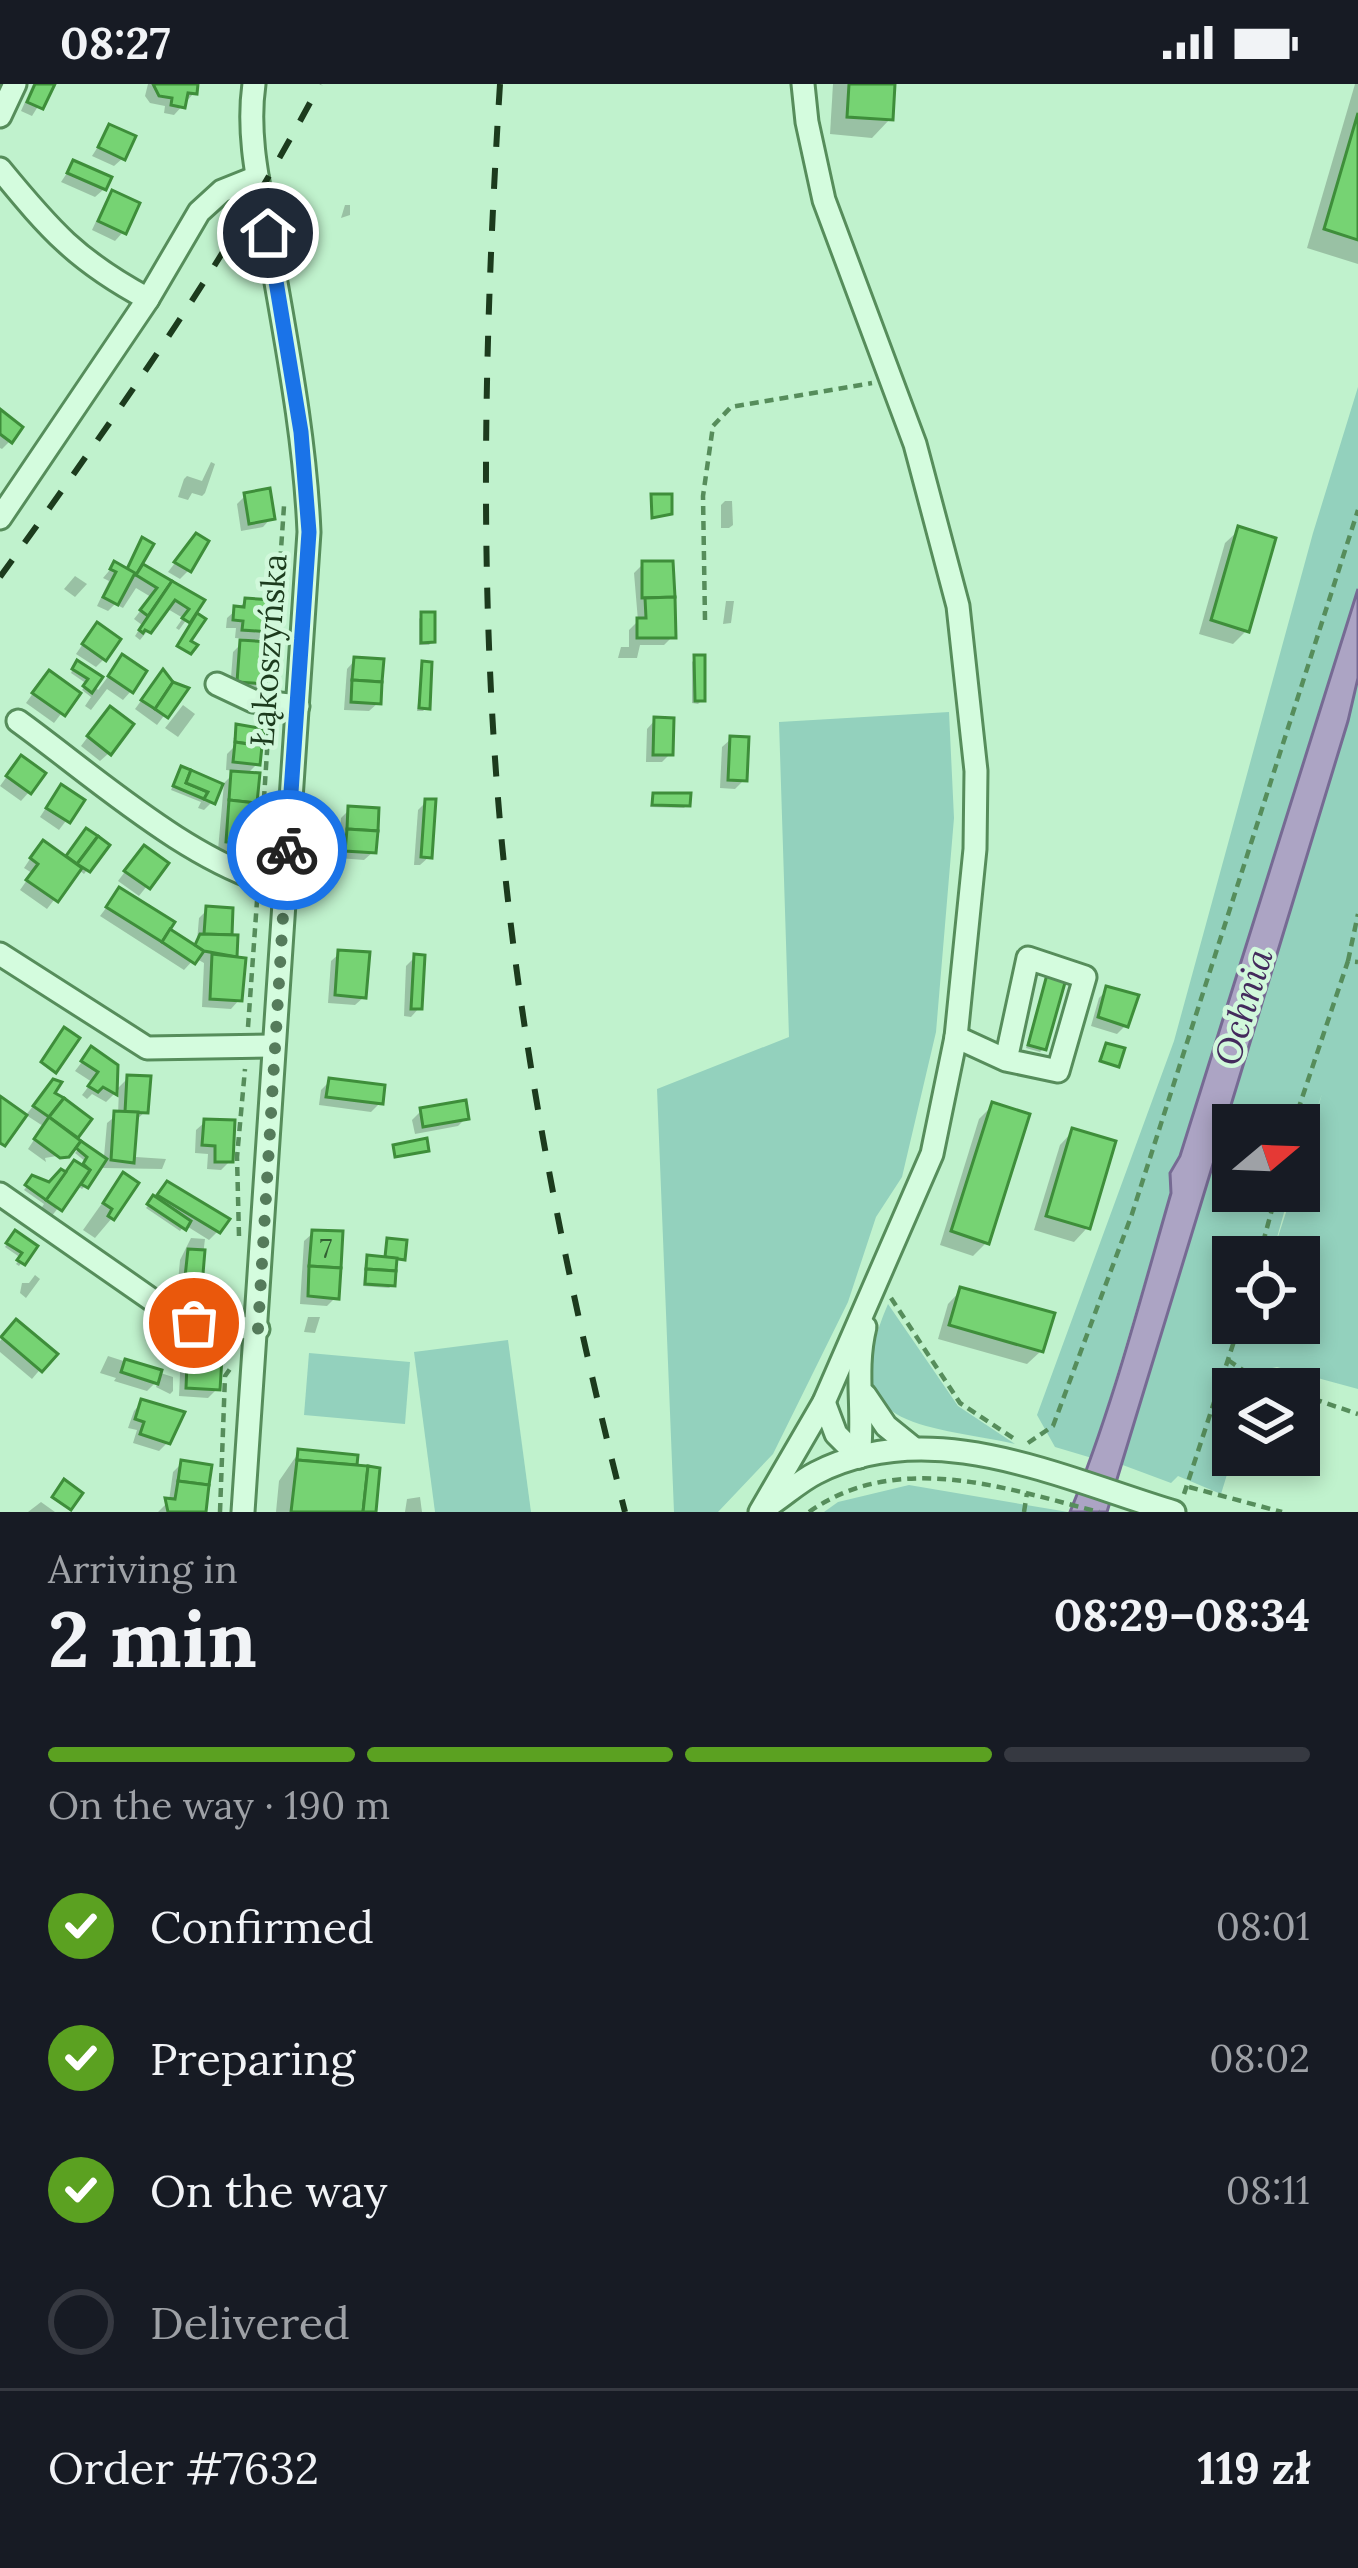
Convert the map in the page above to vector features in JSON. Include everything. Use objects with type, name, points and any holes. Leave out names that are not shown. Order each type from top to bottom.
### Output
[{"type":"street","points":[[0,116],[15,84]]},
{"type":"street","name":"Łąkoszyńska","points":[[243,1512],[309,532],[307,483],[257,177],[251,118],[254,84]]},
{"type":"street","points":[[761,1512],[824,1402],[932,1154],[956,1037],[975,849],[976,772],[958,606],[915,444],[880,382],[824,200],[803,84]]},
{"type":"street","points":[[0,169],[54,235],[102,274],[148,299]]},
{"type":"street","points":[[0,518],[148,299],[199,212],[222,191],[257,177]]},
{"type":"street","points":[[217,684],[253,701],[298,706]]},
{"type":"street","points":[[18,721],[201,854],[258,881],[285,886]]},
{"type":"street","points":[[0,954],[147,1048],[274,1046]]},
{"type":"street","points":[[956,1037],[1006,1060],[1058,1071],[1084,976],[1028,958],[1006,1060]]},
{"type":"street","points":[[0,1194],[155,1302],[194,1323],[258,1329]]},
{"type":"street","points":[[859,1457],[864,1422],[858,1382],[860,1346],[875,1290]]},
{"type":"street","points":[[858,1382],[886,1426],[912,1448]]},
{"type":"street","points":[[824,1402],[836,1434],[859,1457]]},
{"type":"street","points":[[761,1512],[812,1475],[859,1457],[912,1448],[1038,1460],[1171,1511]]},
{"type":"path","points":[[864,365],[880,382]]},
{"type":"path","points":[[705,620],[704,496],[713,426],[730,407],[880,382]]},
{"type":"path","points":[[247,1253],[237,1232],[237,1157],[285,497]]},
{"type":"path","points":[[1024,1445],[1053,1426],[1132,1214],[1358,510]]},
{"type":"path","points":[[1300,1104],[1348,961],[1358,914]]},
{"type":"path","points":[[1348,961],[1358,962]]},
{"type":"path","points":[[875,1290],[890,1298],[960,1403],[1024,1445],[1038,1460]]},
{"type":"path","points":[[1226,1368],[1233,1344]]},
{"type":"path","points":[[1228,1360],[1240,1368]]},
{"type":"path","points":[[220,1512],[225,1376],[232,1365]]},
{"type":"path","points":[[1320,1401],[1358,1414]]},
{"type":"path","points":[[1212,1411],[1189,1487],[1282,1512]]},
{"type":"path","points":[[809,1512],[855,1488],[898,1478],[953,1479],[1099,1512]]},
{"type":"path","points":[[1024,1512],[1027,1493]]},
{"type":"shaded area","points":[[1358,387],[1358,589],[1180,1156],[1170,1173],[1171,1193],[1092,1458],[1055,1447],[1037,1415],[1174,1041],[1313,533]]},
{"type":"shaded area","points":[[1358,678],[1358,1389],[1320,1379],[1320,1368],[1212,1368],[1212,1476],[1227,1476],[1221,1494],[1178,1476],[1171,1483],[1120,1464],[1212,1160],[1212,1212],[1284,1212],[1277,1236],[1212,1236],[1212,1344],[1320,1344],[1320,1236],[1278,1236],[1286,1212],[1320,1212],[1322,1094],[1319,1104],[1229,1104]]},
{"type":"shaded area","points":[[949,712],[954,818],[936,1032],[902,1177],[876,1217],[848,1302],[773,1454],[718,1512],[674,1512],[657,1089],[789,1037],[779,722]]},
{"type":"shaded area","points":[[888,1304],[958,1406],[1015,1444],[919,1424],[896,1414],[879,1399],[872,1376],[874,1346]]},
{"type":"shaded area","points":[[508,1340],[531,1512],[435,1512],[414,1352]]},
{"type":"shaded area","points":[[309,1353],[410,1362],[405,1424],[304,1415]]},
{"type":"shaded area","points":[[909,1485],[1068,1512],[824,1512],[838,1502]]},
{"type":"water","name":"Ochnia","points":[[1358,589],[1358,678],[1348,721],[1231,1104],[1212,1104],[1212,1167],[1107,1512],[1070,1512],[1099,1434],[1171,1193],[1170,1173],[1180,1156]]},
{"type":"building","points":[[35,84],[55,84],[43,109],[27,102]]},
{"type":"building","points":[[153,84],[198,84],[197,94],[188,93],[185,108],[171,105],[172,98],[159,96]]},
{"type":"building","points":[[849,84],[895,84],[893,120],[847,117]]},
{"type":"building","points":[[1358,113],[1358,240],[1324,229]]},
{"type":"building","points":[[109,124],[136,136],[125,160],[98,147]]},
{"type":"building","points":[[73,160],[112,177],[106,190],[67,173]]},
{"type":"building","points":[[112,190],[140,203],[126,234],[98,221]]},
{"type":"building","points":[[0,409],[23,427],[12,443],[0,434]]},
{"type":"building","points":[[270,488],[275,519],[249,524],[244,493]]},
{"type":"building","points":[[651,494],[672,494],[672,514],[652,518]]},
{"type":"building","points":[[1238,526],[1276,538],[1249,632],[1211,620]]},
{"type":"building","points":[[196,533],[209,541],[191,572],[174,562]]},
{"type":"building","points":[[142,537],[154,544],[136,575],[127,569]]},
{"type":"building","points":[[114,561],[135,573],[118,605],[103,597],[116,572],[110,569]]},
{"type":"building","points":[[642,561],[673,561],[675,597],[642,598]]},
{"type":"building","points":[[143,564],[172,581],[148,616],[140,610],[157,588],[136,575]]},
{"type":"building","points":[[172,581],[205,600],[190,623],[182,618],[189,609],[175,600],[151,633],[143,633],[139,630]]},
{"type":"building","points":[[675,597],[676,638],[637,638],[637,618],[646,618],[645,598]]},
{"type":"building","points":[[245,598],[273,600],[270,632],[242,630],[243,621],[233,620],[234,606],[244,607]]},
{"type":"building","points":[[421,612],[435,612],[435,642],[421,643]]},
{"type":"building","points":[[197,613],[206,619],[191,641],[198,645],[191,654],[177,646]]},
{"type":"building","points":[[97,622],[121,639],[106,661],[82,644]]},
{"type":"building","points":[[240,640],[269,642],[266,684],[237,682]]},
{"type":"building","points":[[122,654],[147,671],[133,693],[108,676]]},
{"type":"building","points":[[694,655],[705,655],[705,701],[695,701]]},
{"type":"building","points":[[354,657],[384,659],[382,682],[352,680]]},
{"type":"building","points":[[77,660],[103,677],[92,693],[83,686],[88,679],[72,669]]},
{"type":"building","points":[[422,661],[432,662],[430,709],[419,708]]},
{"type":"building","points":[[163,669],[173,682],[155,709],[141,700]]},
{"type":"building","points":[[49,670],[81,693],[65,716],[32,693]]},
{"type":"building","points":[[352,680],[382,682],[381,704],[351,702]]},
{"type":"building","points":[[173,682],[189,688],[168,718],[155,709]]},
{"type":"building","points":[[110,706],[134,724],[111,755],[87,736]]},
{"type":"building","points":[[654,717],[674,718],[673,755],[653,755]]},
{"type":"building","points":[[236,724],[264,729],[262,746],[235,742]]},
{"type":"building","points":[[730,736],[749,737],[747,781],[728,780]]},
{"type":"building","points":[[235,742],[262,746],[260,765],[233,762]]},
{"type":"building","points":[[21,755],[46,773],[31,794],[6,776]]},
{"type":"building","points":[[181,766],[191,770],[186,783],[208,792],[204,799],[173,786]]},
{"type":"building","points":[[191,770],[223,784],[215,804],[204,799],[208,792],[186,783]]},
{"type":"building","points":[[231,771],[260,773],[257,803],[229,800]]},
{"type":"building","points":[[61,784],[85,800],[70,823],[46,808]]},
{"type":"building","points":[[653,793],[691,793],[690,806],[652,805]]},
{"type":"building","points":[[425,799],[436,799],[432,858],[421,857]]},
{"type":"building","points":[[229,800],[257,803],[254,845],[226,842]]},
{"type":"building","points":[[348,806],[379,808],[378,831],[347,829]]},
{"type":"building","points":[[86,828],[98,836],[77,864],[66,856]]},
{"type":"building","points":[[347,829],[378,831],[376,853],[345,851]]},
{"type":"building","points":[[98,836],[110,845],[90,872],[77,864]]},
{"type":"building","points":[[43,840],[82,868],[58,902],[26,880],[38,864],[30,858]]},
{"type":"building","points":[[144,845],[169,863],[150,889],[124,871]]},
{"type":"building","points":[[119,887],[175,922],[162,942],[106,907]]},
{"type":"building","points":[[206,906],[233,908],[232,935],[204,934]]},
{"type":"building","points":[[170,929],[204,951],[195,964],[162,942]]},
{"type":"building","points":[[200,934],[238,935],[237,957],[204,951],[195,945]]},
{"type":"building","points":[[338,950],[370,952],[366,998],[335,995]]},
{"type":"building","points":[[212,954],[246,958],[242,1001],[210,999]]},
{"type":"building","points":[[414,954],[425,955],[422,1009],[411,1009]]},
{"type":"building","points":[[1049,967],[1068,972],[1046,1050],[1028,1045]]},
{"type":"building","points":[[1106,986],[1139,995],[1128,1027],[1098,1017]]},
{"type":"building","points":[[64,1027],[80,1038],[56,1073],[41,1062]]},
{"type":"building","points":[[1106,1043],[1125,1048],[1119,1067],[1100,1061]]},
{"type":"building","points":[[91,1046],[118,1065],[117,1095],[88,1086],[98,1072],[81,1061]]},
{"type":"building","points":[[127,1075],[151,1076],[148,1113],[125,1112]]},
{"type":"building","points":[[329,1078],[385,1085],[383,1104],[326,1097]]},
{"type":"building","points":[[53,1079],[62,1082],[55,1093],[64,1098],[49,1117],[33,1106]]},
{"type":"building","points":[[0,1096],[27,1115],[5,1146],[0,1143]]},
{"type":"building","points":[[64,1098],[92,1119],[78,1138],[49,1117]]},
{"type":"building","points":[[466,1100],[469,1119],[423,1127],[420,1108]]},
{"type":"building","points":[[992,1102],[1030,1114],[989,1244],[951,1231]]},
{"type":"building","points":[[114,1111],[138,1112],[134,1163],[111,1160]]},
{"type":"building","points":[[49,1117],[81,1141],[69,1157],[60,1158],[34,1139]]},
{"type":"building","points":[[204,1119],[235,1120],[233,1162],[215,1162],[215,1146],[202,1145]]},
{"type":"building","points":[[1072,1128],[1116,1141],[1090,1229],[1046,1216]]},
{"type":"building","points":[[427,1138],[429,1151],[395,1157],[393,1145]]},
{"type":"building","points":[[81,1141],[107,1159],[88,1188],[81,1184],[90,1170],[83,1164],[87,1157],[76,1148]]},
{"type":"building","points":[[74,1160],[90,1170],[62,1211],[46,1200]]},
{"type":"building","points":[[61,1169],[66,1172],[46,1200],[25,1185],[32,1175],[49,1182]]},
{"type":"building","points":[[123,1172],[139,1183],[114,1220],[108,1216],[112,1209],[103,1203]]},
{"type":"building","points":[[167,1181],[230,1219],[220,1233],[157,1195]]},
{"type":"building","points":[[153,1195],[191,1221],[186,1230],[147,1204]]},
{"type":"building","points":[[15,1230],[38,1246],[25,1265],[17,1260],[22,1253],[6,1243]]},
{"type":"building","points":[[312,1230],[343,1231],[341,1268],[309,1266]]},
{"type":"building","points":[[387,1238],[407,1240],[405,1260],[385,1257]]},
{"type":"building","points":[[188,1249],[205,1250],[201,1298],[183,1296]]},
{"type":"building","points":[[367,1255],[397,1258],[396,1271],[366,1269]]},
{"type":"building","points":[[309,1266],[341,1268],[339,1299],[308,1296]]},
{"type":"building","points":[[366,1269],[396,1271],[395,1286],[365,1284]]},
{"type":"building","points":[[960,1287],[1055,1313],[1043,1352],[949,1325]]},
{"type":"building","points":[[16,1319],[58,1354],[42,1372],[1,1337]]},
{"type":"building","points":[[188,1339],[223,1341],[220,1390],[186,1388]]},
{"type":"building","points":[[125,1359],[162,1370],[158,1384],[121,1372]]},
{"type":"building","points":[[141,1399],[185,1412],[170,1444],[140,1434],[144,1422],[135,1419]]},
{"type":"building","points":[[298,1449],[358,1455],[357,1465],[297,1460]]},
{"type":"building","points":[[181,1460],[212,1465],[209,1485],[178,1481]]},
{"type":"building","points":[[297,1460],[368,1466],[363,1512],[291,1512]]},
{"type":"building","points":[[368,1466],[380,1468],[376,1512],[363,1512]]},
{"type":"building","points":[[64,1479],[83,1493],[71,1510],[52,1497]]},
{"type":"building","points":[[178,1481],[209,1485],[206,1512],[168,1512],[165,1498],[175,1499]]},
{"type":"railway","points":[[0,577],[209,275],[320,84]]},
{"type":"railway","points":[[500,84],[486,464],[489,654],[502,844],[523,1013],[551,1180],[625,1512]]},
{"type":"way so far","points":[[194,1323],[258,1329],[287,850]]},
{"type":"route","points":[[268,233],[301,432],[309,532],[287,850]]}]
